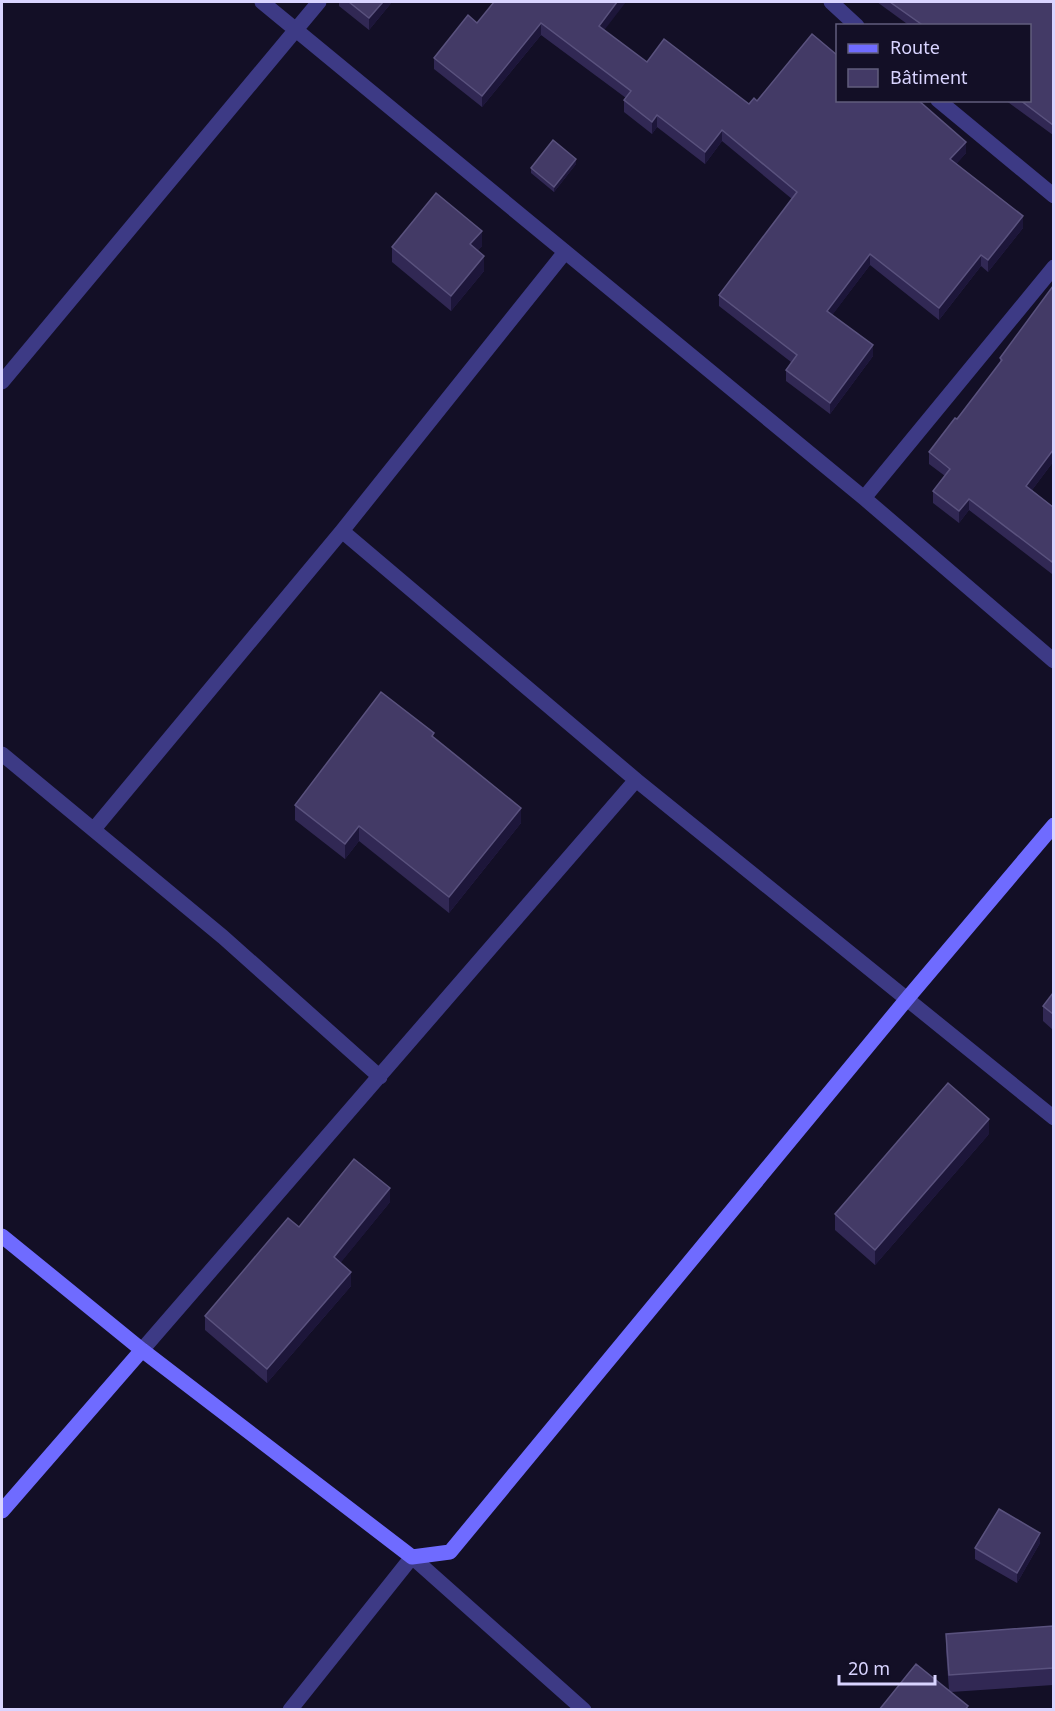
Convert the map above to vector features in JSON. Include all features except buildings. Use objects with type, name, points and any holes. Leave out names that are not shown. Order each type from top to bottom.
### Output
[{"type":"street","points":[[262,2],[864,498],[1053,661]]},
{"type":"street","points":[[2,382],[319,2]]},
{"type":"street","points":[[831,2],[855,24]]},
{"type":"street","points":[[940,102],[1053,196]]},
{"type":"street","points":[[94,830],[342,531],[565,252]]},
{"type":"street","points":[[864,498],[1053,267]]},
{"type":"street","points":[[342,531],[636,780],[1053,1118]]},
{"type":"street","points":[[2,754],[223,937],[380,1077]]},
{"type":"street","points":[[2,1511],[636,780]]},
{"type":"street","points":[[290,1710],[412,1557],[450,1552],[1053,825]]},
{"type":"street","points":[[2,1236],[142,1350],[412,1557],[584,1710]]}]
